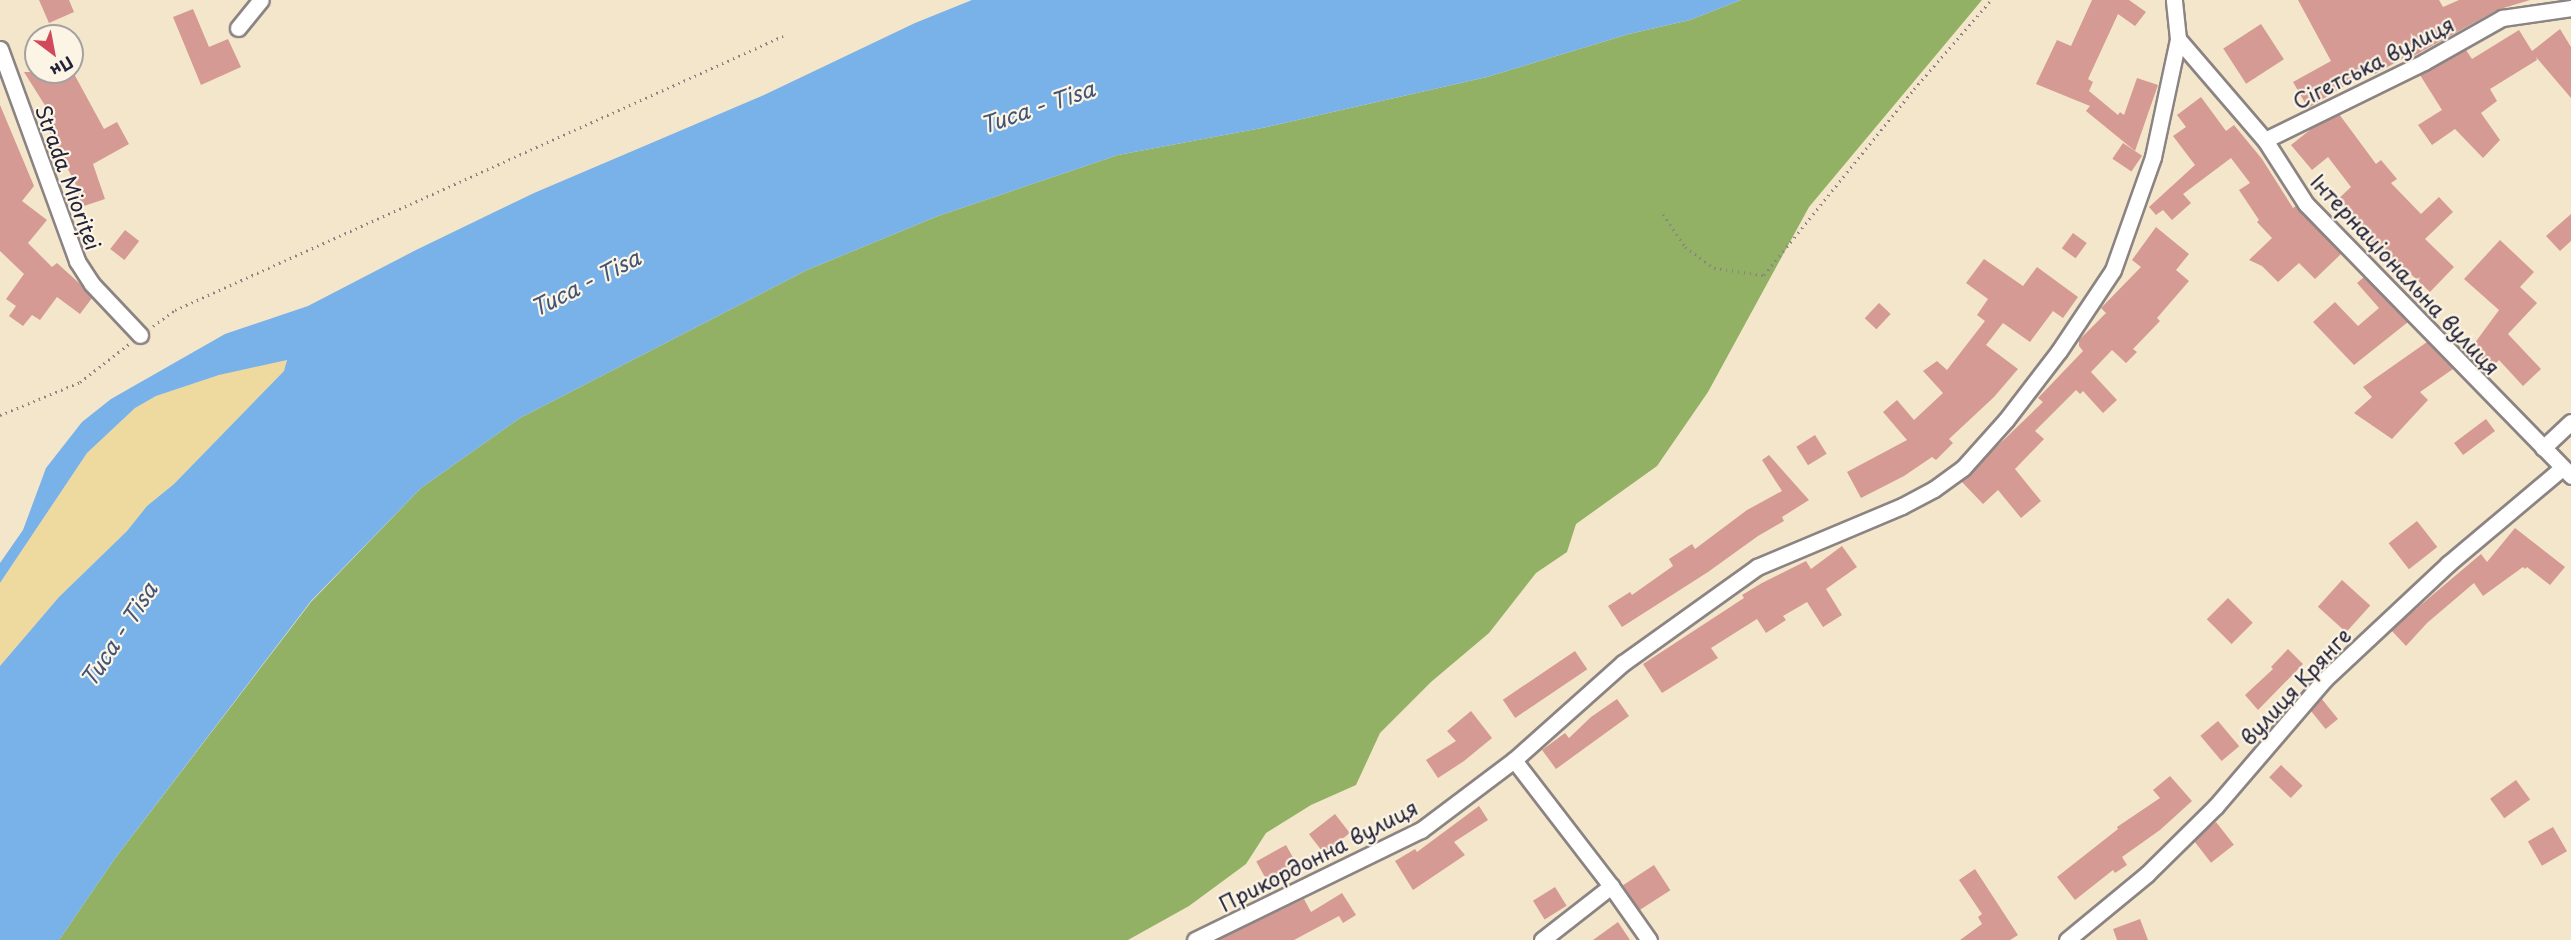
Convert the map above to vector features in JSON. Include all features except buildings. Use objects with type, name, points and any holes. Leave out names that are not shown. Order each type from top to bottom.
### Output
[{"type":"street","points":[[238,28],[261,0]]},
{"type":"street","name":"Прикордонна вулиця","points":[[1196,940],[1421,830],[1514,760],[1623,663],[1758,567],[1902,506],[1934,489],[1963,468],[2006,420],[2053,359],[2113,270],[2153,157],[2178,39],[2174,0]]},
{"type":"street","name":"Сігетська вулиця","points":[[2265,140],[2424,62],[2502,18],[2571,8]]},
{"type":"street","name":"Інтернаціональна вулиця","points":[[2178,39],[2265,140],[2306,204],[2566,472]]},
{"type":"street","name":"Strada Mioriței","points":[[0,50],[76,261],[92,284],[140,335]]},
{"type":"street","points":[[2543,448],[2571,422]]},
{"type":"street","name":"вулиця Крянге","points":[[2067,940],[2148,874],[2216,806],[2324,680],[2448,564],[2566,472]]},
{"type":"street","points":[[1514,760],[1611,886],[1649,940]]},
{"type":"street","points":[[1542,940],[1611,886]]},
{"type":"path","points":[[1663,214],[1684,247],[1714,268],[1764,275],[1914,89],[1991,0]]},
{"type":"path","points":[[0,415],[80,382],[175,310],[783,36]]},
{"type":"green space","points":[[1741,0],[1982,0],[1809,207],[1708,392],[1657,466],[1576,524],[1567,552],[1536,573],[1489,633],[1431,682],[1380,733],[1356,785],[1311,805],[1266,833],[1246,864],[1189,906],[1128,940],[59,940],[116,857],[311,602],[421,488],[520,418],[807,270],[938,216],[1118,155],[1267,127],[1487,77],[1629,34],[1690,20]]},
{"type":"sand","points":[[285,358],[288,364],[284,371],[174,484],[147,506],[127,531],[59,597],[0,666],[0,583],[87,453],[135,408],[156,396],[219,375]]},
{"type":"water","name":"Тиса - Tisa","points":[[972,0],[1741,0],[1690,20],[1629,34],[1487,77],[1267,127],[1118,155],[938,216],[807,270],[520,418],[421,488],[311,601],[116,857],[59,940],[0,940],[0,666],[59,597],[127,531],[147,506],[174,484],[284,371],[287,360],[219,375],[156,396],[135,408],[87,453],[0,583],[0,563],[23,530],[46,468],[82,422],[111,399],[225,334],[308,306],[534,193],[764,95],[915,23]]}]
